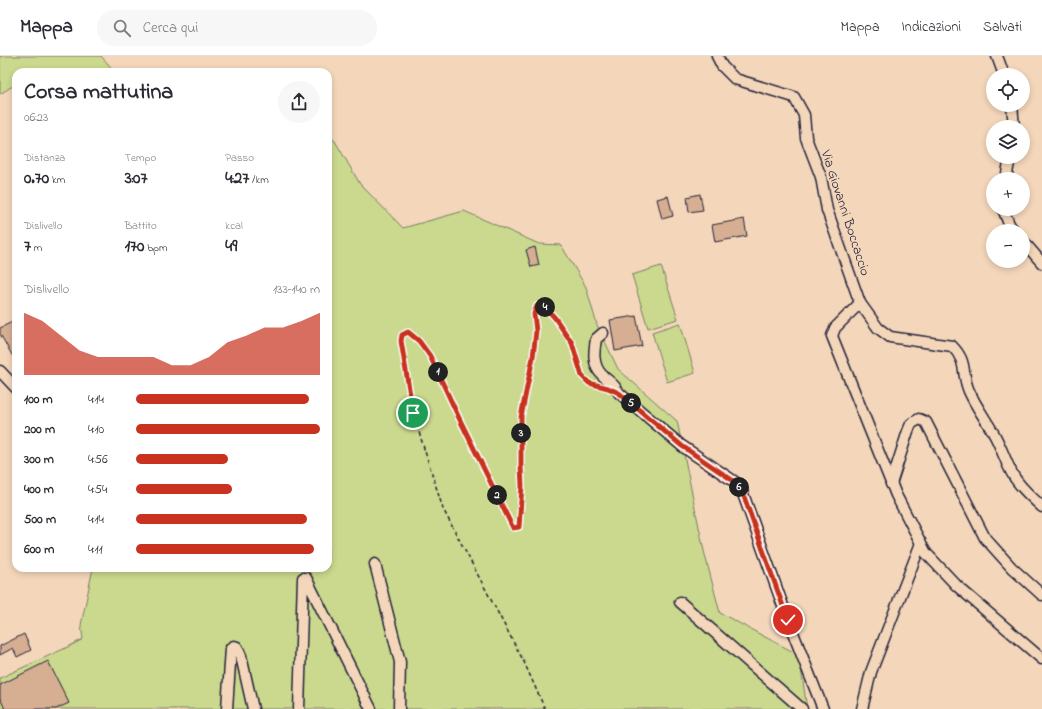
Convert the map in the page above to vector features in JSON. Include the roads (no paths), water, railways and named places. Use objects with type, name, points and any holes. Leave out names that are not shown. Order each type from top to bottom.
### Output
[{"type":"street","name":"Via Giovanni Boccaccio","points":[[717,56],[722,66],[736,79],[794,97],[804,115],[806,138],[821,177],[826,210],[860,303],[878,328],[890,337],[952,346],[959,353],[964,364],[968,389],[995,435],[1013,475],[1021,487],[1042,507]]},
{"type":"street","points":[[997,56],[1001,68]]},
{"type":"street","points":[[1030,249],[1042,262]]},
{"type":"street","points":[[860,303],[835,328],[832,336],[896,495],[926,553],[957,586],[1042,659]]},
{"type":"street","points":[[603,333],[596,339],[593,352],[596,368],[602,375],[612,382],[619,393],[676,441],[735,482],[742,491],[788,620],[823,709]]},
{"type":"street","points":[[0,371],[12,384]]},
{"type":"street","points":[[891,484],[911,424],[919,419],[926,422],[985,538],[1012,568],[1042,595]]},
{"type":"street","points":[[862,709],[871,672],[921,543]]},
{"type":"street","points":[[375,564],[400,662],[399,709]]},
{"type":"street","points":[[299,709],[303,578],[306,578],[371,709]]},
{"type":"street","points":[[680,602],[802,709]]},
{"type":"street","points":[[227,709],[231,648],[234,646],[238,647],[241,656],[253,709]]}]
